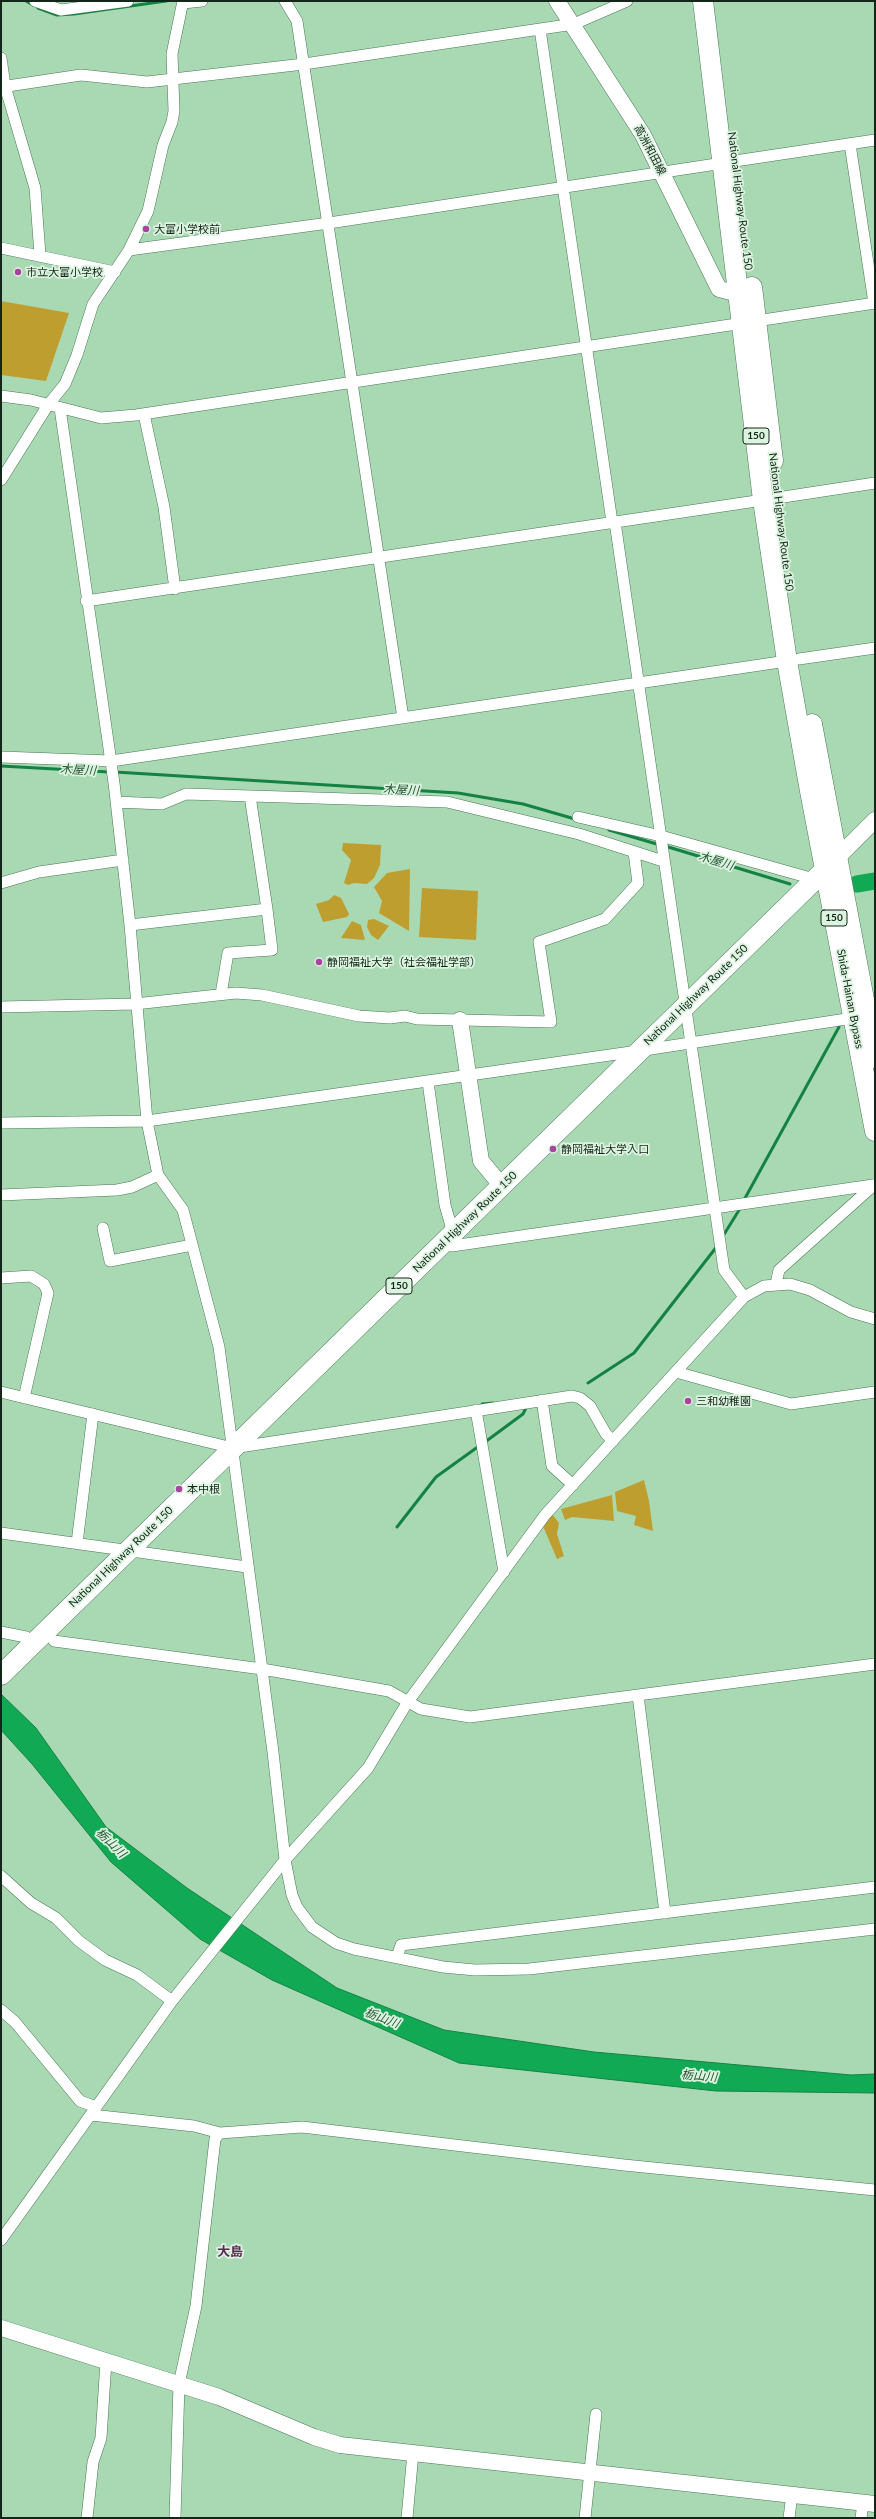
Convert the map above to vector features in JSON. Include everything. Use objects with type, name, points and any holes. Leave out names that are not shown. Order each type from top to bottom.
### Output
[{"type":"highway","name":"National Highway Route 150","points":[[1,1676],[826,868],[793,660],[770,499],[729,162],[703,1]]},
{"type":"highway","name":"National Highway Route 150","points":[[715,1],[739,294],[749,321]]},
{"type":"highway","name":"Shida-Hainan Bypass","points":[[826,868],[875,1130]]},
{"type":"highway","name":"Shida-Hainan Bypass","points":[[826,868],[875,1058]]},
{"type":"street","points":[[35,1],[61,10],[106,2],[128,1]]},
{"type":"street","points":[[1,480],[48,405],[65,384],[77,355],[93,304],[129,250],[148,211],[163,146],[172,122],[174,111],[171,79],[172,54],[183,2],[202,1]]},
{"type":"street","points":[[285,1],[297,21],[329,223],[351,384],[403,718]]},
{"type":"street","name":"高洲和田線","points":[[557,1],[574,24],[643,135],[719,290],[739,294]]},
{"type":"street","points":[[3,87],[80,75],[147,82],[304,64],[574,24],[627,1]]},
{"type":"street","points":[[540,29],[661,836],[663,860],[716,1208],[724,1270],[744,1297]]},
{"type":"street","points":[[1,58],[3,87],[35,188],[40,255]]},
{"type":"street","points":[[129,250],[329,223],[875,140]]},
{"type":"street","points":[[1,396],[31,400],[101,418],[144,414],[351,384],[587,346],[874,303],[850,144]]},
{"type":"street","points":[[1,248],[115,272]]},
{"type":"street","points":[[60,408],[86,601],[114,783],[130,925],[135,1004],[147,1122],[158,1175],[183,1210],[219,1347],[247,1567],[262,1669],[285,1860],[292,1895],[297,1907],[312,1927],[336,1943],[354,1949],[443,1967],[507,1970],[875,1929]]},
{"type":"street","points":[[144,414],[164,507],[175,589]]},
{"type":"street","points":[[86,601],[175,589],[378,556],[875,483]]},
{"type":"street","points":[[1,757],[111,761],[875,648]]},
{"type":"street","points":[[116,802],[162,804],[186,794],[447,802],[579,834],[663,860]]},
{"type":"street","points":[[221,994],[228,953],[272,950],[268,909],[250,796]]},
{"type":"street","points":[[578,817],[661,836],[826,868],[875,820]]},
{"type":"street","points":[[1,1007],[135,1004],[221,994],[262,995],[359,1016],[390,1018],[405,1016],[417,1019],[551,1022],[539,942],[605,919],[638,884],[634,852]]},
{"type":"street","points":[[1,883],[39,872],[123,860]]},
{"type":"street","points":[[130,925],[268,909]]},
{"type":"street","points":[[1,1122],[147,1122],[428,1082],[467,1074],[638,1051],[853,1018]]},
{"type":"street","points":[[460,1020],[481,1161],[502,1186]]},
{"type":"street","points":[[428,1082],[452,1246],[874,1185]]},
{"type":"street","points":[[1,1195],[117,1190],[132,1187],[158,1175]]},
{"type":"street","points":[[776,1284],[779,1270],[874,1185]]},
{"type":"street","points":[[103,1228],[110,1261],[192,1245]]},
{"type":"street","points":[[1,1278],[31,1276],[44,1284],[48,1293],[24,1398]]},
{"type":"street","points":[[1,2240],[172,2001],[285,1860],[368,1768],[407,1703],[545,1515],[744,1297],[764,1286],[790,1284],[810,1290],[851,1312],[875,1319]]},
{"type":"street","points":[[676,1372],[791,1404],[875,1392]]},
{"type":"street","points":[[1,1392],[233,1448],[572,1396],[580,1398],[590,1406],[606,1434],[613,1441]]},
{"type":"street","points":[[542,1400],[552,1466],[573,1485]]},
{"type":"street","points":[[476,1410],[504,1572]]},
{"type":"street","points":[[77,1543],[93,1414]]},
{"type":"street","points":[[1,1532],[247,1567]]},
{"type":"street","points":[[1,1632],[26,1637]]},
{"type":"street","points":[[54,1641],[262,1669],[390,1691],[407,1703],[421,1709],[470,1717],[875,1664]]},
{"type":"street","points":[[638,1695],[665,1913]]},
{"type":"street","points":[[1,1876],[31,1903],[56,1918],[79,1941],[105,1960],[137,1975],[172,2001]]},
{"type":"street","points":[[397,1957],[401,1945],[875,1887]]},
{"type":"street","points":[[1,2010],[15,2022],[80,2101],[93,2111],[194,2126],[220,2133],[302,2126],[624,2165],[875,2190]]},
{"type":"street","points":[[175,2518],[179,2384],[196,2306],[215,2139],[220,2133]]},
{"type":"street","points":[[1,2328],[219,2397],[334,2443],[590,2473],[792,2494],[866,2508]]},
{"type":"street","points":[[87,2518],[93,2462],[101,2438],[106,2361]]},
{"type":"street","points":[[585,2518],[596,2414]]},
{"type":"street","points":[[407,2518],[413,2453]]},
{"type":"street","points":[[789,2518],[792,2494]]},
{"type":"shaded area","points":[[1,301],[69,313],[46,381],[1,375]]},
{"type":"shaded area","points":[[343,843],[381,845],[380,865],[374,878],[367,884],[354,883],[348,885],[344,883],[351,860],[342,850]]},
{"type":"shaded area","points":[[410,869],[409,931],[379,913],[382,901],[374,887],[387,873]]},
{"type":"shaded area","points":[[422,888],[478,891],[476,940],[419,937]]},
{"type":"shaded area","points":[[334,895],[341,898],[349,914],[347,917],[323,922],[316,904],[329,900]]},
{"type":"shaded area","points":[[374,919],[389,926],[378,940],[371,935],[367,927],[368,920]]},
{"type":"shaded area","points":[[352,921],[361,925],[365,940],[341,938]]},
{"type":"shaded area","points":[[644,1480],[649,1501],[653,1531],[634,1525],[636,1516],[617,1511],[615,1492]]},
{"type":"shaded area","points":[[612,1495],[614,1521],[572,1517],[565,1520],[561,1509]]},
{"type":"shaded area","points":[[552,1514],[559,1523],[557,1534],[564,1556],[557,1559],[543,1526]]},
{"type":"water","name":"栃山川","points":[[1,1694],[36,1728],[106,1827],[187,1888],[337,1988],[444,2030],[594,2052],[851,2075],[875,2074],[875,2093],[716,2091],[459,2063],[272,1980],[200,1939],[111,1862],[32,1764],[1,1730]]},
{"type":"waterway","points":[[26,1],[33,5]]},
{"type":"waterway","points":[[38,8],[57,15],[166,1]]},
{"type":"waterway","name":"木屋川","points":[[1,766],[109,772]]},
{"type":"waterway","name":"木屋川","points":[[115,772],[458,793],[523,804],[575,819]]},
{"type":"waterway","name":"木屋川","points":[[609,830],[660,845]]},
{"type":"waterway","name":"木屋川","points":[[665,846],[790,884]]},
{"type":"waterway","name":"木屋川","points":[[857,884],[875,881]]},
{"type":"waterway","points":[[744,1200],[839,1027]]},
{"type":"waterway","points":[[723,1236],[741,1207]]},
{"type":"waterway","points":[[588,1383],[634,1353],[718,1245]]},
{"type":"waterway","points":[[482,1404],[493,1403]]},
{"type":"waterway","points":[[485,1442],[523,1414],[527,1406]]},
{"type":"waterway","points":[[397,1527],[436,1477],[479,1446]]},
{"type":"place","name":"大富小学校前","points":[[146,229]]},
{"type":"place","name":"市立大富小学校","points":[[18,272]]},
{"type":"place","name":"静岡福祉大学（社会福祉学部）","points":[[319,962]]},
{"type":"place","name":"静岡福祉大学入口","points":[[553,1149]]},
{"type":"place","name":"三和幼稚園","points":[[688,1401]]},
{"type":"place","name":"本中根","points":[[179,1489]]},
{"type":"district","name":"大島","points":[[230,2252]]}]
